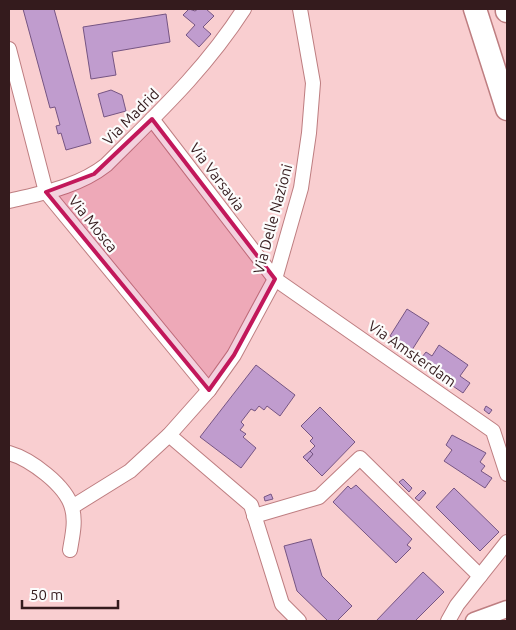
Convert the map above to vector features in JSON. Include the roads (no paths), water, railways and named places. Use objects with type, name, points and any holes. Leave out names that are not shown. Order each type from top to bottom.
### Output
[{"type":"highway","points":[[475,9],[507,109]]},
{"type":"street","name":"Via Madrid","points":[[9,201],[46,192],[94,174],[193,78],[225,38],[244,9]]},
{"type":"street","name":"Via Delle Nazioni","points":[[72,507],[130,471],[169,436],[209,390],[234,355],[275,279],[301,188],[309,133],[313,83],[300,9]]},
{"type":"street","name":"Via Mosca","points":[[9,49],[46,192],[209,390]]},
{"type":"street","name":"Via Varsavia","points":[[152,119],[275,279]]},
{"type":"street","name":"Via Amsterdam","points":[[275,279],[493,431],[507,474]]},
{"type":"street","points":[[169,436],[251,505],[282,604],[299,621]]},
{"type":"street","points":[[9,453],[30,461],[63,492],[72,507],[74,526],[70,550]]},
{"type":"street","points":[[254,516],[319,497],[360,458],[480,576]]},
{"type":"street","points":[[448,621],[507,542]]},
{"type":"street","points":[[474,621],[507,609]]}]
